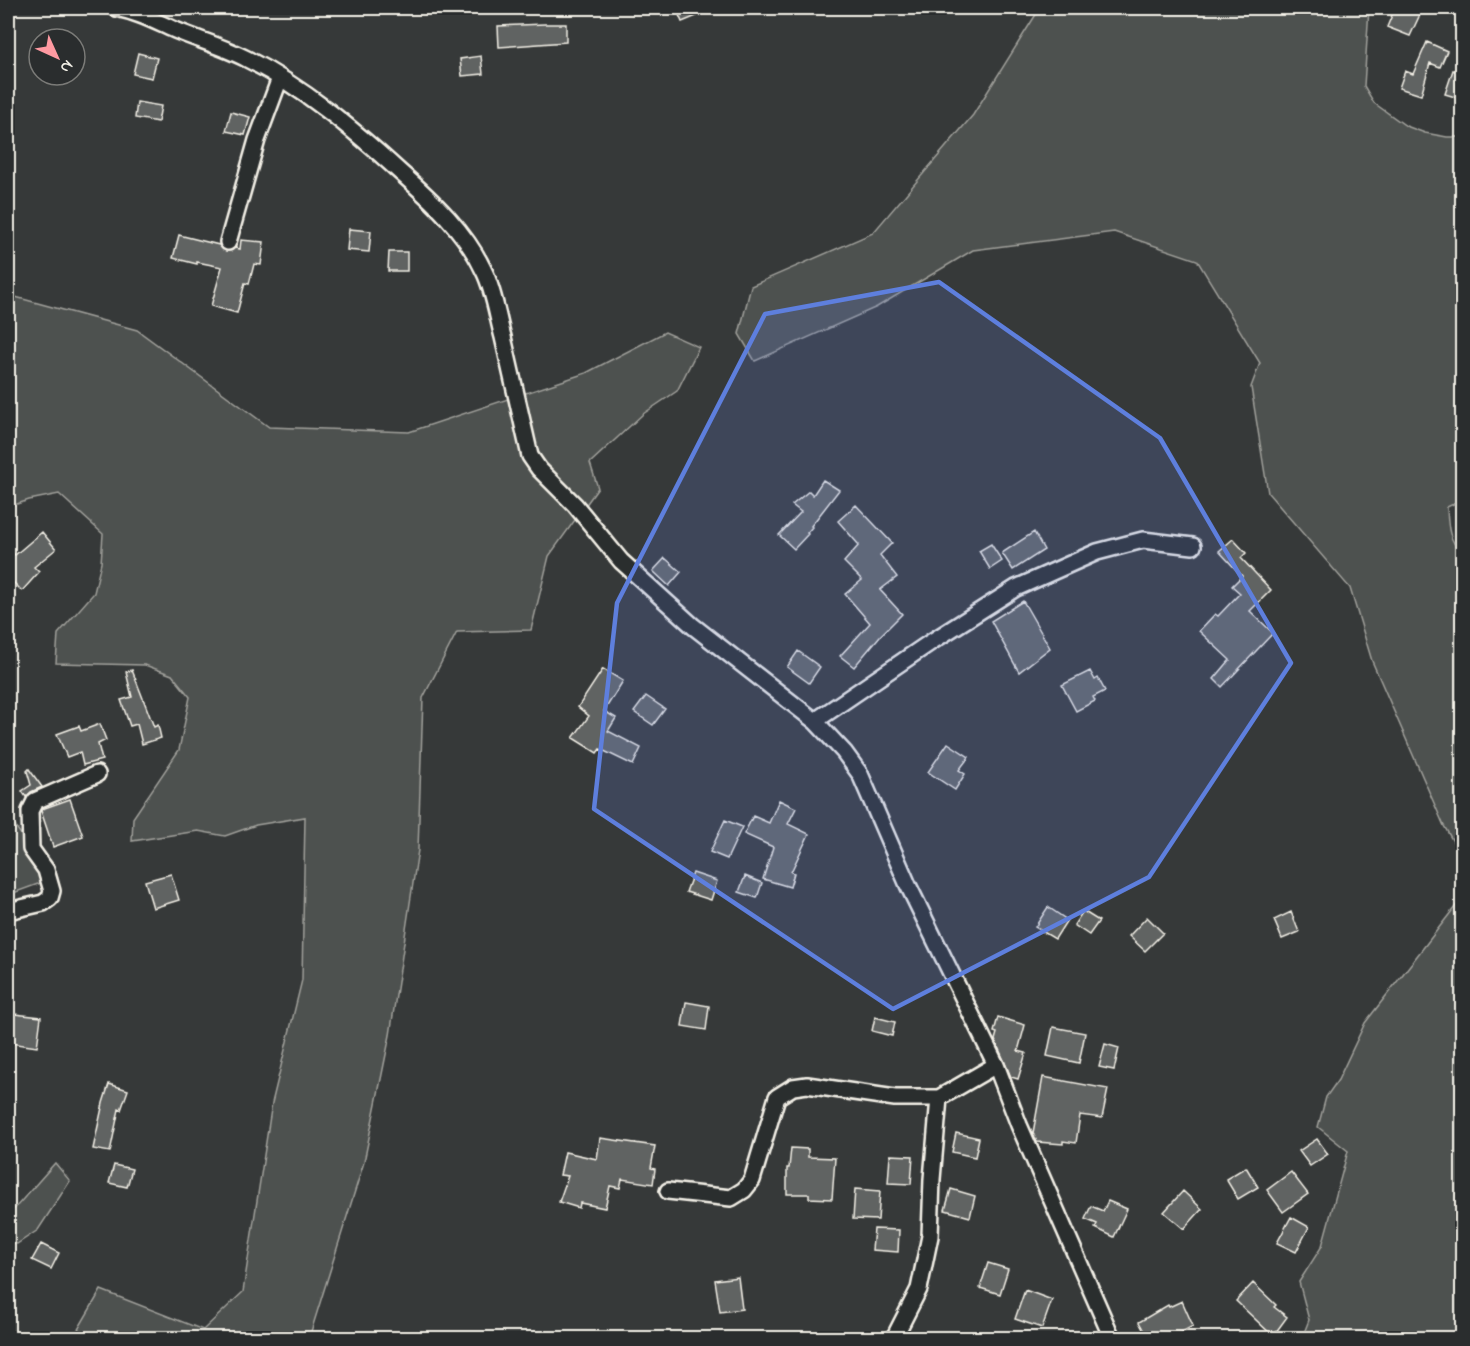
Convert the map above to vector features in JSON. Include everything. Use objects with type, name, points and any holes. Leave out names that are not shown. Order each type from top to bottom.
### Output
[{"type":"street","points":[[116,8],[140,13],[175,30],[222,47],[280,78],[323,108],[378,152],[416,186],[468,242],[485,272],[494,301],[530,456],[539,469],[574,505],[621,561],[693,626],[815,721],[844,752],[860,774],[908,885],[996,1065],[1018,1125],[1112,1338]]},
{"type":"street","points":[[228,243],[257,140],[280,78]]},
{"type":"street","points":[[815,721],[931,642],[1016,588],[1097,552],[1143,540],[1193,546]]},
{"type":"street","points":[[8,912],[43,903],[50,898],[52,891],[46,870],[31,849],[30,811],[35,801],[97,774]]},
{"type":"street","points":[[668,1191],[731,1198],[744,1190],[752,1180],[777,1097],[793,1087],[807,1085],[896,1098],[939,1098],[996,1065]]},
{"type":"street","points":[[894,1338],[918,1289],[930,1236],[939,1098]]},
{"type":"highlighted area","points":[[939,282],[1160,438],[1291,663],[1149,877],[893,1009],[594,809],[617,603],[765,314]]},
{"type":"shaded area","points":[[1040,8],[1369,8],[1364,86],[1374,103],[1406,126],[1425,133],[1462,137],[1462,500],[1447,507],[1451,538],[1462,553],[1462,857],[1444,826],[1372,661],[1350,588],[1268,493],[1251,387],[1260,363],[1197,260],[1114,232],[973,250],[877,307],[755,361],[739,334],[751,286],[873,233],[973,115]]},
{"type":"shaded area","points":[[8,295],[137,330],[269,427],[409,432],[586,373],[665,332],[699,347],[677,391],[643,414],[590,463],[598,488],[549,556],[531,630],[457,632],[423,698],[418,850],[390,1035],[364,1162],[309,1338],[73,1338],[101,1290],[203,1330],[243,1292],[272,1103],[302,980],[305,817],[256,825],[225,836],[198,831],[132,841],[133,818],[179,750],[190,697],[172,675],[145,665],[56,663],[58,634],[94,593],[101,563],[103,534],[59,494],[8,507]]},
{"type":"shaded area","points":[[8,816],[46,870],[57,877],[8,895]]},
{"type":"shaded area","points":[[1462,898],[1462,1338],[1302,1338],[1309,1320],[1299,1282],[1322,1246],[1348,1151],[1318,1127],[1326,1097],[1338,1080],[1365,1023]]},
{"type":"shaded area","points":[[55,1163],[70,1181],[38,1230],[17,1244],[8,1242],[8,1216]]},
{"type":"building","points":[[676,8],[716,8],[682,22]]},
{"type":"building","points":[[1395,8],[1423,8],[1410,36],[1387,27]]},
{"type":"building","points":[[566,24],[566,42],[499,47],[498,26]]},
{"type":"building","points":[[1427,42],[1447,51],[1440,67],[1430,63],[1421,95],[1399,88],[1405,71],[1413,74]]},
{"type":"building","points":[[138,53],[157,58],[152,78],[133,74]]},
{"type":"building","points":[[481,56],[483,74],[462,76],[460,59]]},
{"type":"building","points":[[1453,70],[1462,74],[1462,99],[1445,94]]},
{"type":"building","points":[[137,102],[161,106],[158,122],[135,118]]},
{"type":"building","points":[[231,112],[250,117],[245,135],[226,131]]},
{"type":"building","points":[[349,229],[371,231],[369,252],[347,250]]},
{"type":"building","points":[[179,235],[219,245],[226,251],[240,249],[241,240],[264,242],[261,265],[254,264],[249,284],[245,283],[237,313],[211,306],[222,267],[173,258]]},
{"type":"building","points":[[389,252],[407,252],[407,271],[388,271]]},
{"type":"building","points":[[823,480],[839,490],[811,526],[808,534],[794,549],[779,535],[801,512],[792,505],[809,491],[813,495]]},
{"type":"building","points":[[856,505],[892,543],[880,555],[897,577],[880,590],[902,614],[854,667],[840,656],[870,623],[845,594],[862,580],[844,562],[859,545],[838,521]]},
{"type":"building","points":[[42,532],[56,549],[34,567],[39,572],[22,591],[8,577],[8,548],[15,555]]},
{"type":"building","points":[[1034,532],[1044,550],[1013,570],[1002,553]]},
{"type":"building","points":[[1233,539],[1246,553],[1241,558],[1271,590],[1250,611],[1273,633],[1222,687],[1214,679],[1230,660],[1199,631],[1215,614],[1218,616],[1240,593],[1232,586],[1242,576],[1219,551]]},
{"type":"building","points":[[991,544],[1002,561],[990,569],[979,551]]},
{"type":"building","points":[[665,558],[681,572],[669,586],[653,571]]},
{"type":"building","points":[[1023,601],[1050,648],[1019,672],[991,621]]},
{"type":"building","points":[[798,651],[820,667],[809,683],[787,667]]},
{"type":"building","points":[[603,669],[623,681],[604,711],[616,718],[608,731],[641,748],[633,765],[600,749],[597,753],[573,738],[589,716],[578,707]]},
{"type":"building","points":[[132,670],[154,727],[158,725],[161,738],[142,744],[137,724],[130,726],[121,700],[132,697],[126,672]]},
{"type":"building","points":[[1090,671],[1095,680],[1098,678],[1105,691],[1093,697],[1095,701],[1076,711],[1062,685]]},
{"type":"building","points":[[646,696],[665,709],[653,725],[634,712]]},
{"type":"building","points":[[100,724],[106,740],[98,744],[102,760],[83,765],[80,752],[67,757],[57,734],[79,726],[81,731]]},
{"type":"building","points":[[948,743],[969,757],[959,770],[965,774],[955,790],[928,772]]},
{"type":"building","points":[[29,769],[42,787],[26,797],[22,791],[31,785],[27,771]]},
{"type":"building","points":[[70,799],[83,836],[53,847],[41,811]]},
{"type":"building","points":[[779,800],[796,808],[788,824],[809,834],[791,872],[794,873],[790,887],[763,879],[773,847],[744,834],[753,816],[769,823]]},
{"type":"building","points":[[725,820],[742,827],[727,859],[710,852]]},
{"type":"building","points":[[693,873],[717,881],[711,900],[686,892]]},
{"type":"building","points":[[171,874],[179,900],[153,908],[145,881]]},
{"type":"building","points":[[745,876],[762,883],[757,898],[739,892]]},
{"type":"building","points":[[1048,907],[1067,920],[1055,939],[1035,927]]},
{"type":"building","points":[[1083,911],[1099,921],[1089,935],[1074,925]]},
{"type":"building","points":[[1291,912],[1299,932],[1282,939],[1274,920]]},
{"type":"building","points":[[1147,917],[1163,933],[1145,951],[1129,936]]},
{"type":"building","points":[[686,1002],[709,1006],[706,1030],[682,1026]]},
{"type":"building","points":[[14,1014],[41,1017],[37,1047],[10,1043]]},
{"type":"building","points":[[875,1017],[895,1022],[892,1036],[872,1031]]},
{"type":"building","points":[[998,1017],[1025,1025],[1018,1051],[1026,1053],[1018,1079],[1011,1077],[995,1040],[997,1033],[994,1032]]},
{"type":"building","points":[[1053,1027],[1085,1033],[1079,1063],[1047,1056]]},
{"type":"building","points":[[1105,1044],[1119,1048],[1114,1070],[1099,1067]]},
{"type":"building","points":[[1043,1077],[1108,1089],[1102,1118],[1080,1115],[1076,1143],[1037,1142],[1033,1133]]},
{"type":"building","points":[[109,1084],[128,1090],[121,1110],[119,1109],[110,1152],[93,1149]]},
{"type":"building","points":[[956,1133],[979,1138],[975,1157],[952,1152]]},
{"type":"building","points":[[600,1138],[655,1146],[651,1168],[655,1169],[653,1184],[622,1179],[620,1188],[610,1186],[605,1208],[580,1203],[579,1208],[559,1202],[568,1176],[560,1175],[565,1152],[597,1159]]},
{"type":"building","points":[[1317,1139],[1328,1154],[1310,1166],[1299,1151]]},
{"type":"building","points":[[791,1148],[808,1149],[808,1157],[835,1158],[832,1199],[809,1198],[809,1194],[787,1194],[787,1168],[789,1168]]},
{"type":"building","points":[[890,1155],[913,1156],[911,1184],[888,1183]]},
{"type":"building","points":[[114,1165],[132,1169],[127,1187],[109,1183]]},
{"type":"building","points":[[1246,1167],[1258,1187],[1238,1199],[1226,1179]]},
{"type":"building","points":[[1291,1172],[1308,1194],[1283,1212],[1267,1190]]},
{"type":"building","points":[[855,1189],[880,1191],[878,1220],[853,1219]]},
{"type":"building","points":[[951,1189],[975,1196],[970,1217],[945,1210]]},
{"type":"building","points":[[1183,1191],[1202,1209],[1184,1229],[1164,1212]]},
{"type":"building","points":[[1108,1201],[1127,1209],[1114,1237],[1095,1228],[1097,1224],[1085,1219],[1091,1206],[1103,1211]]},
{"type":"building","points":[[1291,1217],[1309,1227],[1296,1252],[1277,1243]]},
{"type":"building","points":[[874,1229],[899,1230],[898,1252],[872,1250]]},
{"type":"building","points":[[41,1244],[59,1253],[51,1269],[32,1260]]},
{"type":"building","points":[[988,1263],[1008,1269],[1000,1294],[980,1288]]},
{"type":"building","points":[[738,1277],[742,1309],[720,1312],[715,1280]]},
{"type":"building","points":[[1253,1283],[1276,1305],[1274,1307],[1287,1317],[1273,1336],[1236,1301]]},
{"type":"building","points":[[1025,1290],[1052,1300],[1042,1328],[1015,1319]]},
{"type":"building","points":[[1182,1301],[1193,1326],[1171,1338],[1148,1338],[1139,1322],[1168,1305],[1169,1307]]}]
